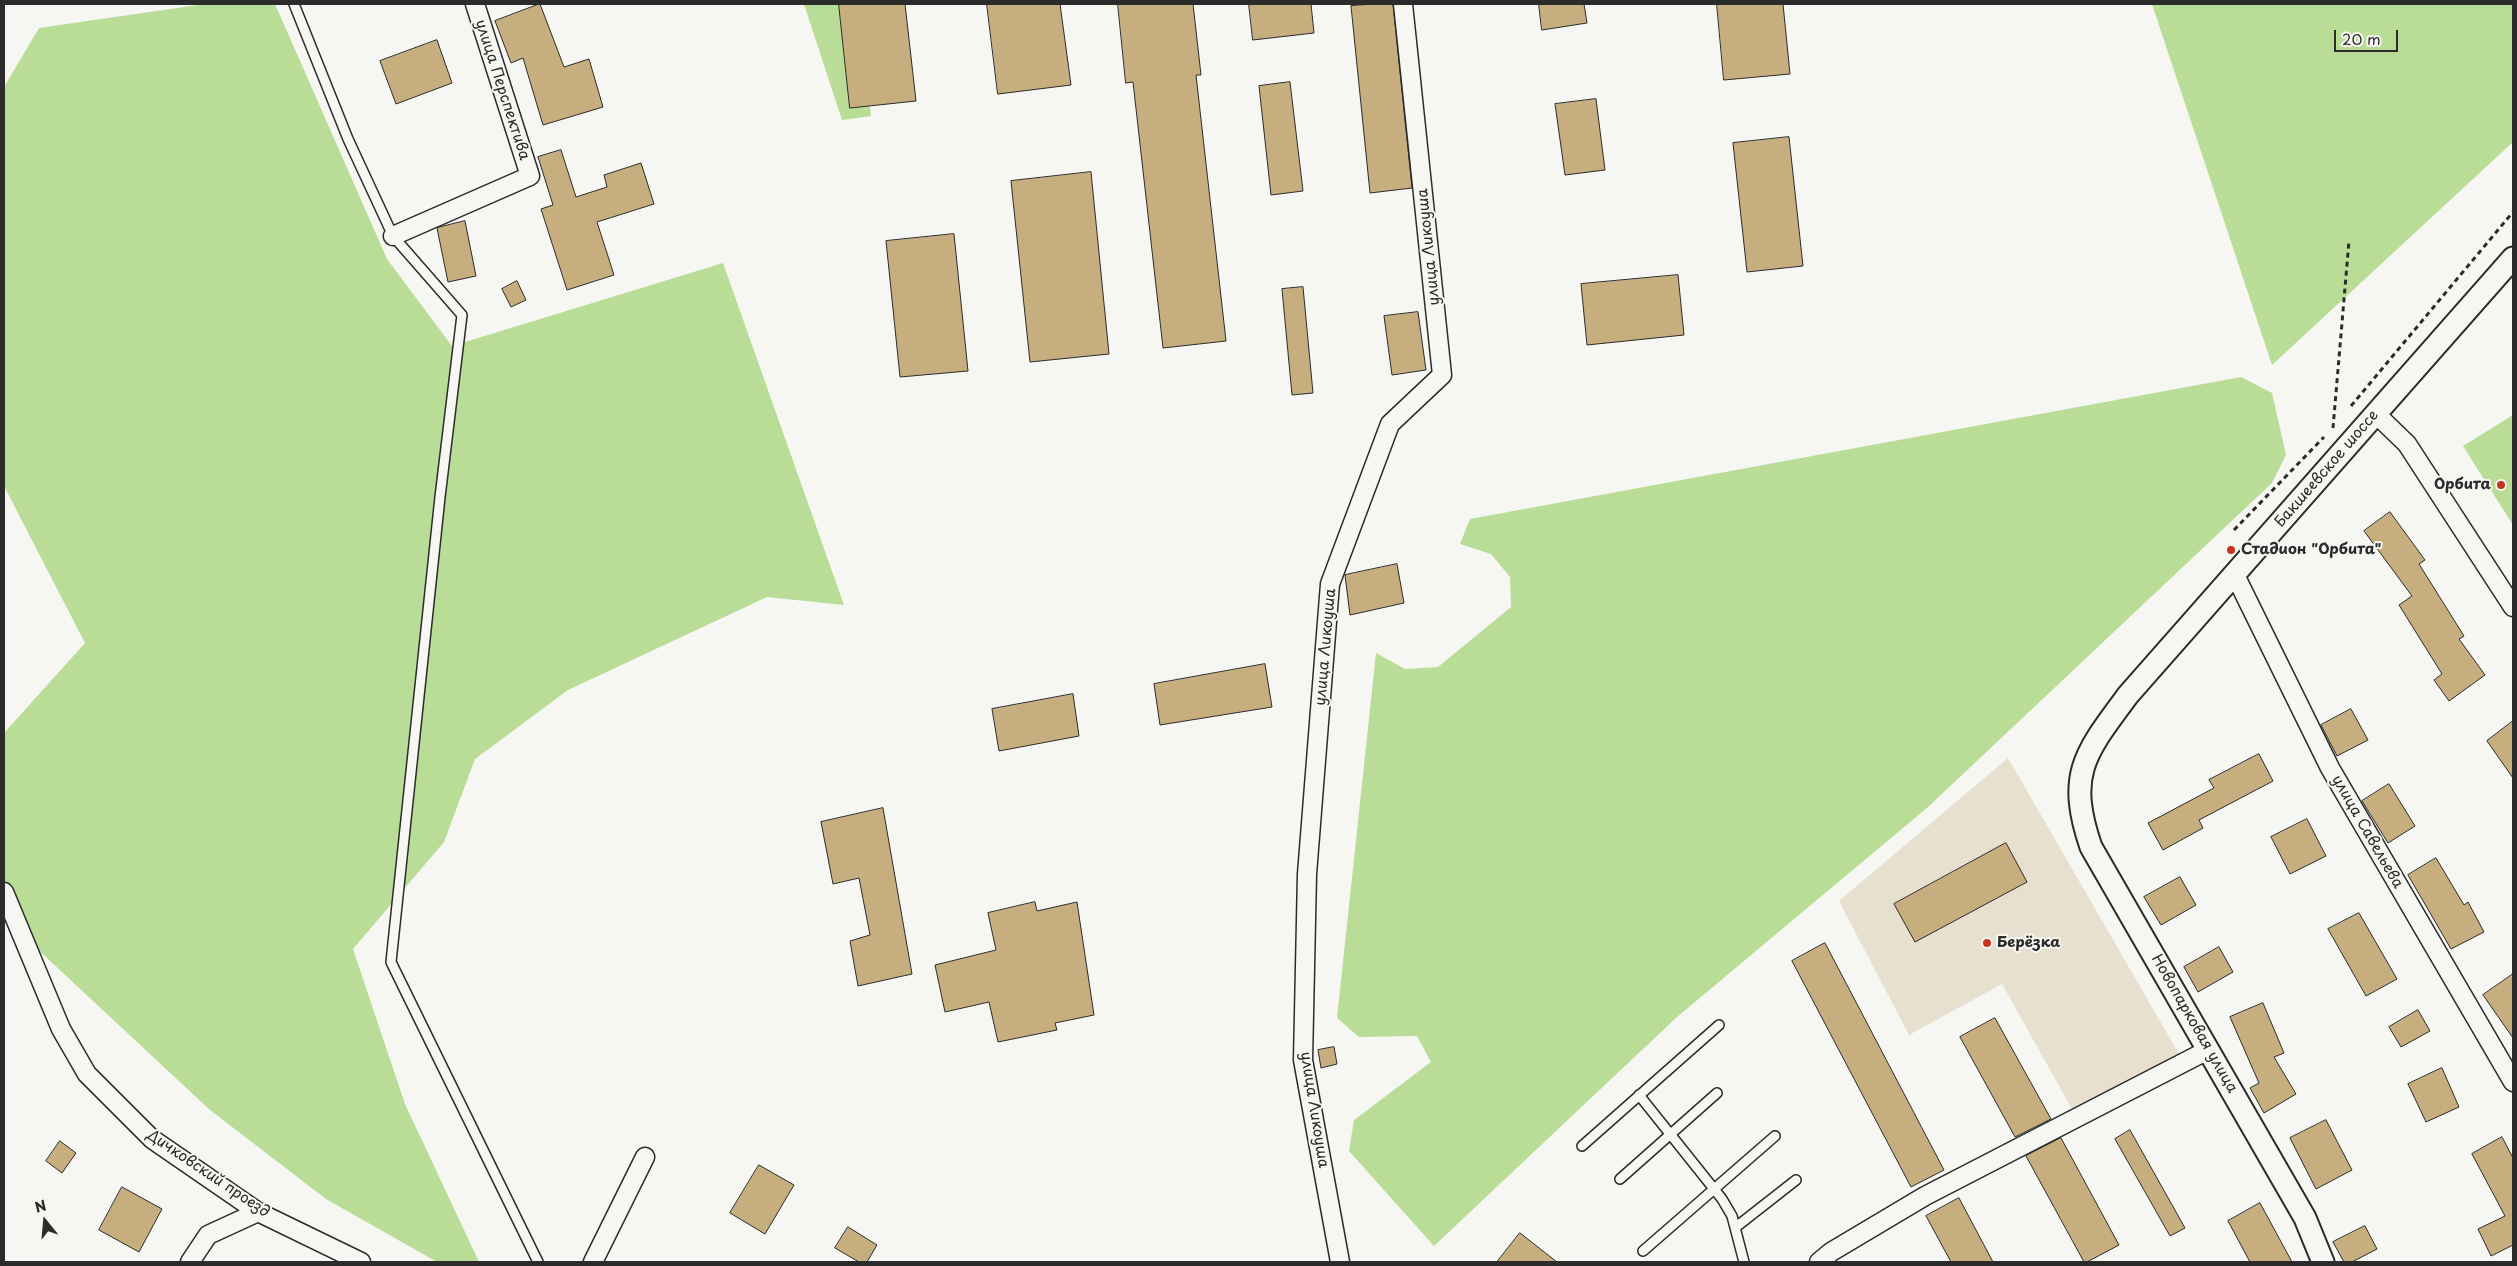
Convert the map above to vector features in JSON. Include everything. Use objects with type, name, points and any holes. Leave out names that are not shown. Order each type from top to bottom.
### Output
[{"type":"street","name":"улица Перспектива","points":[[393,236],[530,176],[475,4]]},
{"type":"street","name":"улица Ликоуша","points":[[1340,1262],[1303,1060],[1308,874],[1330,584],[1390,424],[1442,375],[1403,4]]},
{"type":"street","name":"Бакшеевское шоссе","points":[[2079,782],[2086,758],[2100,733],[2128,696],[2513,258]]},
{"type":"street","points":[[2376,414],[2407,444],[2513,607]]},
{"type":"street","name":"улица Савельева","points":[[2235,575],[2330,768],[2513,1082]]},
{"type":"street","name":"Новопарковая улица","points":[[2079,782],[2082,820],[2091,847],[2305,1218],[2323,1262]]},
{"type":"street","name":"Дичковский проезд","points":[[4,892],[61,1029],[87,1074],[152,1139],[258,1212],[361,1262]]},
{"type":"street","points":[[1819,1262],[1831,1252],[1925,1196],[2208,1050]]},
{"type":"street","points":[[593,1262],[645,1157]]},
{"type":"street","points":[[190,1262],[208,1235],[258,1212]]},
{"type":"lane","points":[[294,4],[348,139],[393,236],[462,314],[439,506],[391,962],[538,1262]]},
{"type":"lane","points":[[1582,1146],[1719,1024]]},
{"type":"lane","points":[[1620,1180],[1717,1094]]},
{"type":"lane","points":[[1640,1095],[1732,1216],[1744,1262]]},
{"type":"lane","points":[[1644,1251],[1775,1136]]},
{"type":"lane","points":[[1736,1227],[1796,1180]]},
{"type":"path","points":[[2345,414],[2513,212]]},
{"type":"path","points":[[2333,428],[2349,241]]},
{"type":"path","points":[[2234,530],[2339,421]]},
{"type":"shaded area","name":"Берёзка","points":[[2008,758],[2179,1054],[2073,1111],[2002,984],[1909,1035],[1839,901]]},
{"type":"green space","points":[[205,4],[275,4],[387,259],[452,346],[723,263],[844,605],[767,597],[568,690],[475,759],[444,842],[353,949],[405,1104],[479,1262],[437,1262],[326,1199],[210,1110],[4,918],[4,733],[85,643],[4,486],[4,87],[39,28]]},
{"type":"green space","points":[[804,4],[857,4],[871,116],[842,120]]},
{"type":"green space","points":[[2152,4],[2513,4],[2513,142],[2272,365]]},
{"type":"green space","points":[[2241,377],[2272,393],[2286,455],[2272,483],[1928,807],[1677,1017],[1434,1246],[1349,1151],[1354,1120],[1431,1062],[1417,1036],[1359,1037],[1337,1018],[1376,653],[1405,669],[1438,667],[1511,607],[1510,577],[1491,554],[1460,544],[1470,519]]},
{"type":"green space","name":"Орбита","points":[[2513,415],[2513,525],[2463,446]]},
{"type":"building","points":[[540,4],[564,67],[589,59],[603,107],[543,125],[523,58],[511,63],[495,21]]},
{"type":"building","points":[[839,4],[905,4],[916,101],[850,108]]},
{"type":"building","points":[[987,4],[1060,4],[1071,85],[998,94]]},
{"type":"building","points":[[1118,4],[1193,4],[1201,75],[1196,75],[1226,341],[1163,348],[1133,82],[1126,83]]},
{"type":"building","points":[[1249,4],[1311,4],[1314,33],[1253,40]]},
{"type":"building","points":[[1393,4],[1412,188],[1370,193],[1351,6]]},
{"type":"building","points":[[1539,4],[1584,4],[1587,23],[1542,30]]},
{"type":"building","points":[[1717,4],[1783,4],[1790,74],[1724,80]]},
{"type":"building","points":[[437,40],[452,83],[396,104],[380,61]]},
{"type":"building","points":[[1290,82],[1303,191],[1271,195],[1259,86]]},
{"type":"building","points":[[1596,99],[1605,170],[1565,175],[1555,104]]},
{"type":"building","points":[[1789,137],[1803,266],[1747,272],[1733,143]]},
{"type":"building","points":[[561,150],[576,197],[607,187],[604,175],[641,163],[654,204],[597,222],[614,275],[567,290],[541,209],[553,205],[538,157]]},
{"type":"building","points":[[1091,172],[1109,354],[1030,362],[1011,181]]},
{"type":"building","points":[[465,221],[476,276],[448,282],[437,228]]},
{"type":"building","points":[[954,234],[968,371],[900,377],[886,241]]},
{"type":"building","points":[[1678,275],[1684,335],[1587,345],[1581,284]]},
{"type":"building","points":[[517,281],[526,300],[511,307],[502,289]]},
{"type":"building","points":[[1303,287],[1313,393],[1292,395],[1282,289]]},
{"type":"building","points":[[1418,312],[1426,370],[1392,375],[1384,316]]},
{"type":"building","points":[[2390,512],[2425,560],[2419,564],[2464,636],[2459,639],[2485,675],[2449,701],[2434,680],[2442,674],[2399,605],[2412,596],[2364,531]]},
{"type":"building","points":[[1397,564],[1404,603],[1350,615],[1345,575]]},
{"type":"building","points":[[1265,664],[1272,707],[1160,725],[1154,684]]},
{"type":"building","points":[[1073,694],[1079,736],[999,751],[992,709]]},
{"type":"building","points":[[2351,709],[2368,740],[2337,756],[2321,725]]},
{"type":"building","points":[[2513,721],[2513,778],[2487,741]]},
{"type":"building","points":[[2259,754],[2273,781],[2199,820],[2203,828],[2163,850],[2148,823],[2214,788],[2209,780]]},
{"type":"building","points":[[2389,784],[2415,826],[2388,843],[2362,801]]},
{"type":"building","points":[[883,808],[912,974],[858,986],[850,941],[870,935],[859,878],[833,884],[821,822]]},
{"type":"building","points":[[2307,819],[2326,856],[2290,874],[2271,837]]},
{"type":"building","points":[[2006,843],[2027,882],[1915,942],[1894,904]]},
{"type":"building","points":[[2436,858],[2464,905],[2468,902],[2484,932],[2451,949],[2408,875]]},
{"type":"building","points":[[2180,877],[2196,905],[2161,925],[2144,897]]},
{"type":"building","points":[[1035,902],[1037,911],[1077,902],[1094,1015],[1055,1023],[1057,1030],[998,1042],[989,1002],[945,1012],[935,965],[996,950],[988,913]]},
{"type":"building","points":[[2359,913],[2397,979],[2366,996],[2328,929]]},
{"type":"building","points":[[1825,943],[1944,1170],[1911,1187],[1792,961]]},
{"type":"building","points":[[2219,947],[2233,972],[2198,992],[2184,967]]},
{"type":"building","points":[[2513,974],[2513,1038],[2483,995]]},
{"type":"building","points":[[2263,1003],[2284,1053],[2274,1057],[2296,1094],[2264,1113],[2250,1088],[2259,1083],[2230,1017]]},
{"type":"building","points":[[2418,1010],[2430,1031],[2401,1047],[2389,1027]]},
{"type":"building","points":[[1995,1018],[2051,1119],[2015,1137],[1960,1037]]},
{"type":"building","points":[[1334,1047],[1337,1064],[1321,1068],[1318,1050]]},
{"type":"building","points":[[2442,1068],[2459,1107],[2426,1122],[2408,1084]]},
{"type":"building","points":[[2326,1120],[2352,1170],[2316,1189],[2290,1138]]},
{"type":"building","points":[[2130,1130],[2185,1228],[2170,1236],[2115,1139]]},
{"type":"building","points":[[2502,1137],[2513,1158],[2513,1245],[2491,1256],[2478,1229],[2505,1216],[2472,1154]]},
{"type":"building","points":[[2061,1138],[2119,1245],[2087,1262],[2084,1262],[2026,1156]]},
{"type":"building","points":[[60,1141],[76,1153],[62,1173],[46,1161]]},
{"type":"building","points":[[759,1165],[794,1185],[765,1234],[730,1213]]},
{"type":"building","points":[[122,1187],[162,1209],[139,1252],[99,1230]]},
{"type":"building","points":[[1959,1198],[1993,1262],[1951,1262],[1926,1216]]},
{"type":"building","points":[[2260,1203],[2292,1262],[2250,1262],[2228,1221]]},
{"type":"building","points":[[2365,1226],[2377,1249],[2352,1262],[2344,1262],[2333,1242]]},
{"type":"building","points":[[848,1227],[877,1245],[867,1262],[859,1262],[835,1248]]},
{"type":"building","points":[[1520,1233],[1557,1262],[1497,1262]]},
{"type":"place","name":"Орбита","points":[[2501,485]]},
{"type":"place","name":"Стадион \"Орбита\"","points":[[2231,550]]},
{"type":"place","name":"Берёзка","points":[[1987,943]]}]
